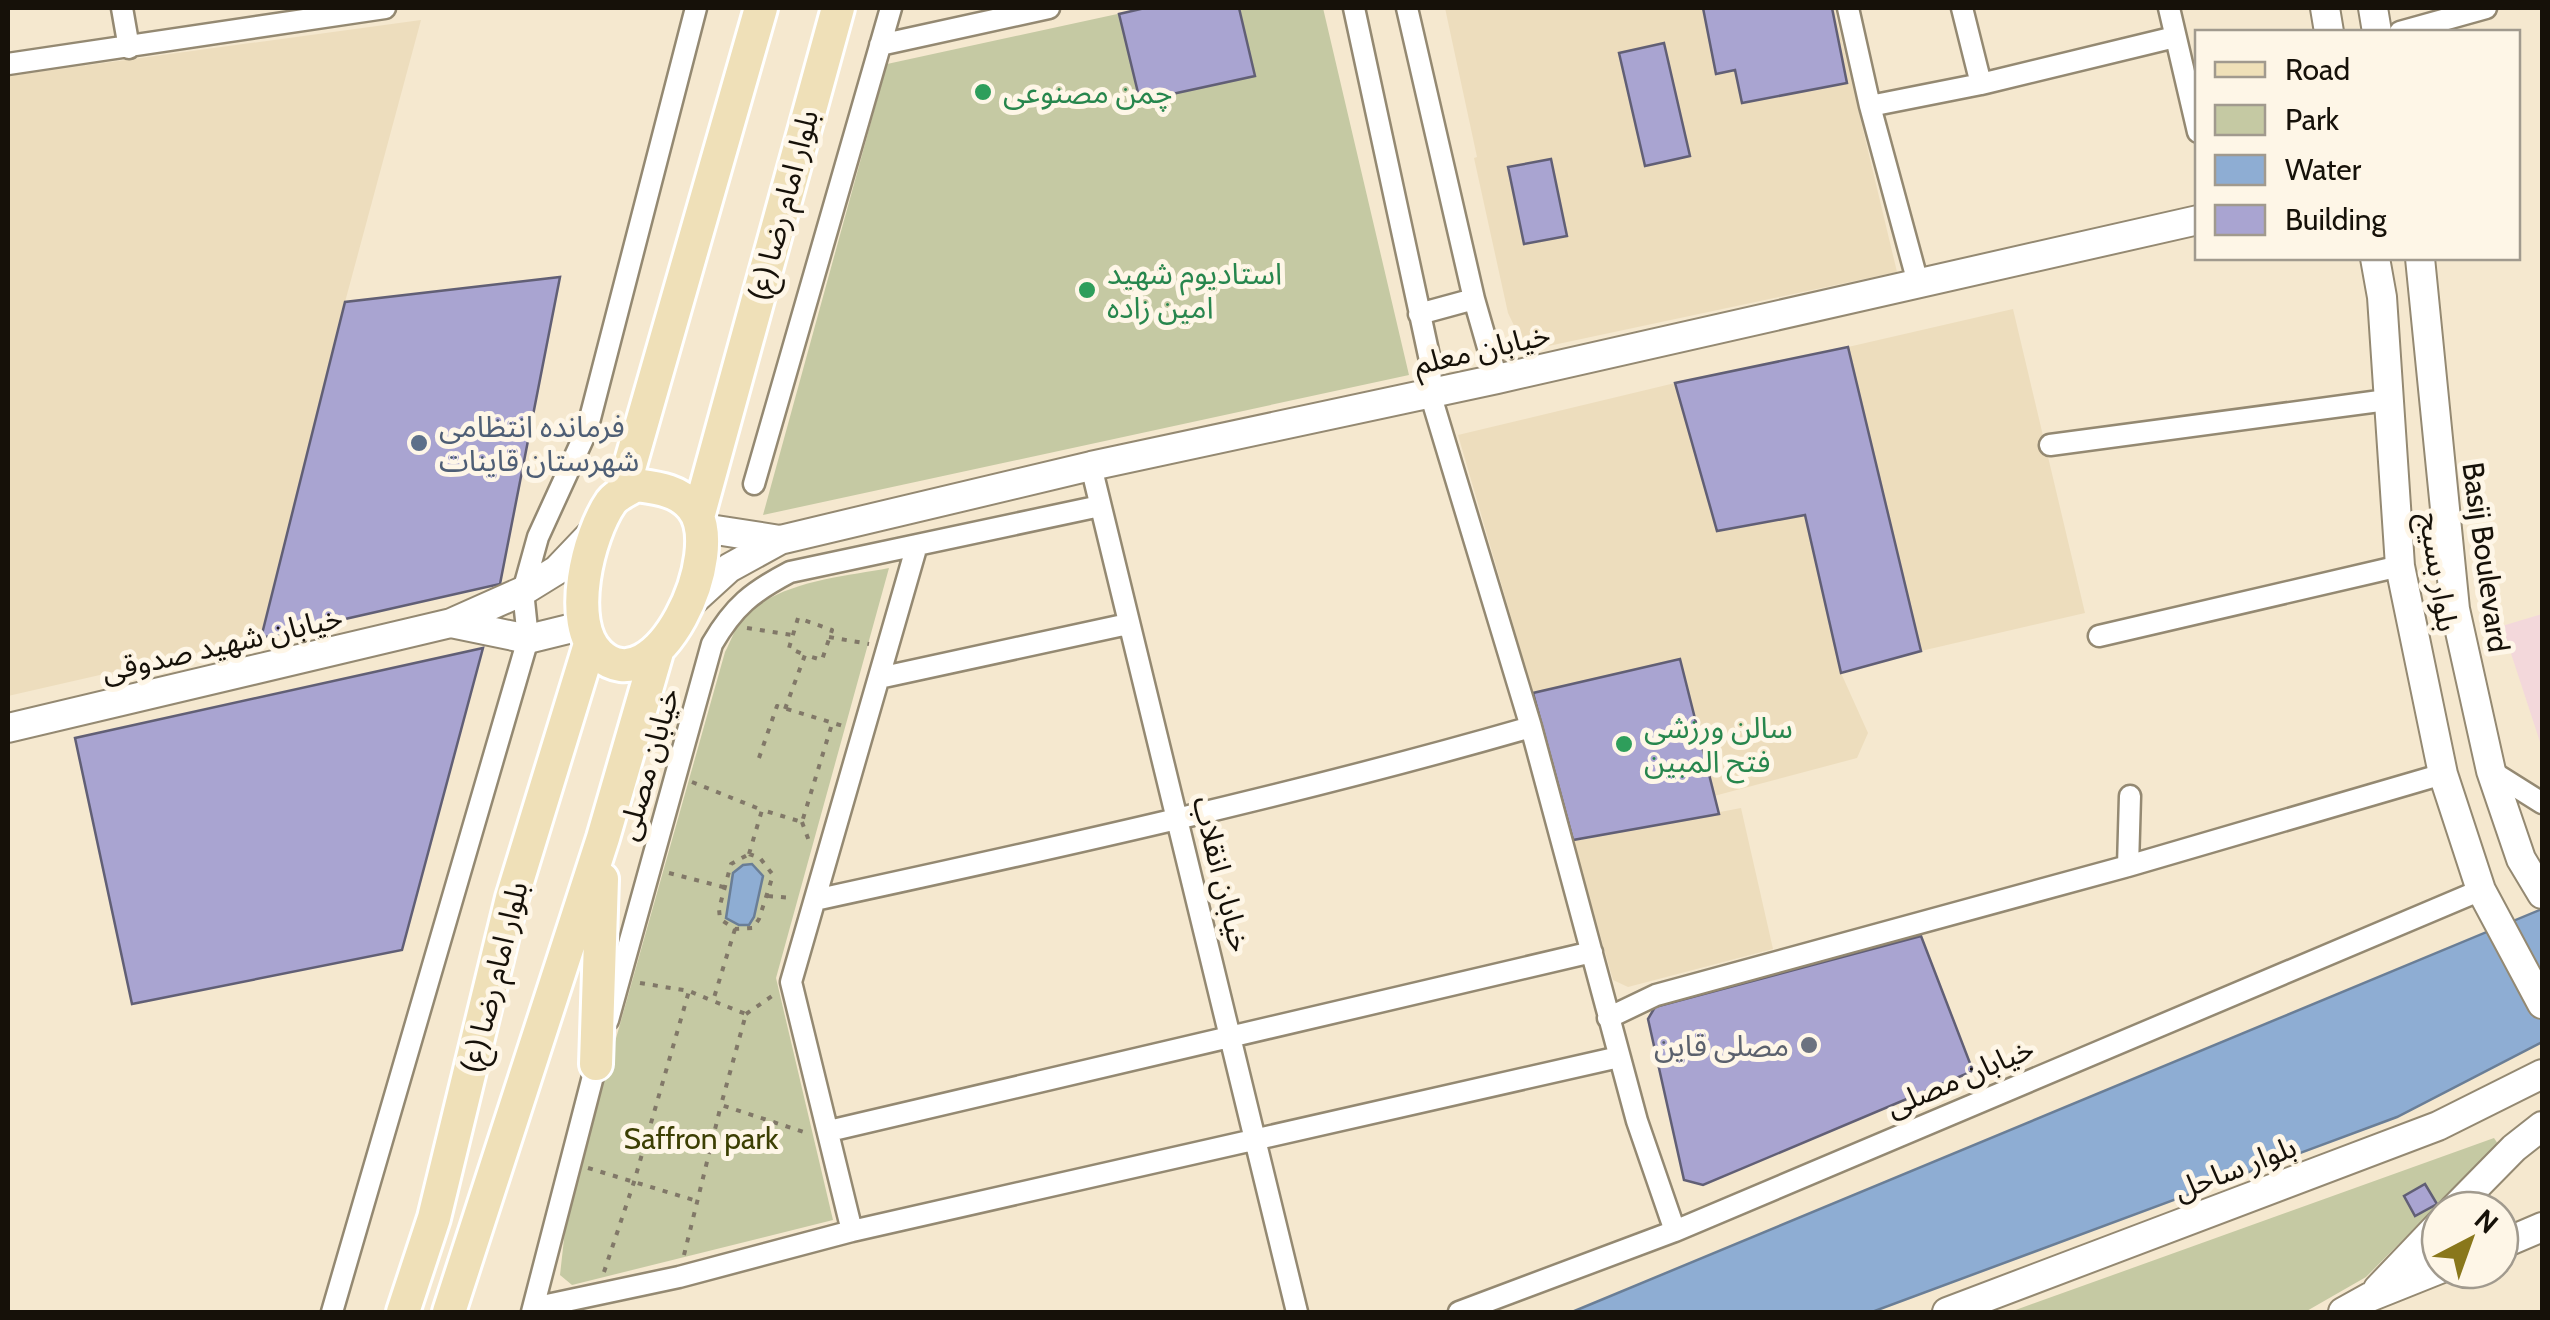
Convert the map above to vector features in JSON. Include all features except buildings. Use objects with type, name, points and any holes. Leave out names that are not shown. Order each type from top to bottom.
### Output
[{"type":"main road","points":[[622,493],[761,8]]},
{"type":"main road","name":"بلوار امام رضا (ع)","points":[[700,523],[838,8]]},
{"type":"main road","name":"خیابان معلم","points":[[780,540],[1091,466],[1430,394],[2195,221]]},
{"type":"main road","points":[[2355,260],[2382,297]]},
{"type":"main road","name":"بلوار بسیج","points":[[2375,260],[2382,297],[2400,566],[2443,774],[2481,890]]},
{"type":"main road","name":"Basij Boulevard","points":[[2420,260],[2455,609],[2491,771],[2520,859],[2542,894]]},
{"type":"main road","points":[[636,485],[668,489],[692,506],[700,523],[700,565],[684,609],[656,652],[640,664],[618,665],[602,658],[587,634],[585,567],[613,499],[636,485]]},
{"type":"main road","points":[[700,523],[780,540]]},
{"type":"main road","points":[[451,623],[523,591],[556,570],[598,528]]},
{"type":"main road","points":[[684,609],[729,568],[780,540]]},
{"type":"main road","points":[[451,623],[528,639],[587,634]]},
{"type":"main road","name":"خیابان شهید صدوقی","points":[[8,728],[451,623]]},
{"type":"main road","name":"بلوار امام رضا (ع)","points":[[404,1312],[434,1218],[512,898],[587,634]]},
{"type":"main road","name":"بلوار امام رضا (ع)","points":[[449,1312],[603,838],[656,652]]},
{"type":"main road","points":[[596,1064],[603,838]]},
{"type":"main road","points":[[2481,890],[2542,1004]]},
{"type":"main road","name":"بلوار ساحل","points":[[1947,1312],[2438,1126],[2542,1074]]},
{"type":"main road","points":[[2473,1190],[2542,1126]]},
{"type":"main road","points":[[2370,1298],[2420,1245]]},
{"type":"main road","points":[[2343,1312],[2420,1277]]},
{"type":"street","points":[[122,8],[130,48]]},
{"type":"street","points":[[8,64],[385,8]]},
{"type":"street","points":[[332,1312],[528,639],[523,591],[538,536],[587,430],[696,8]]},
{"type":"street","points":[[754,484],[890,8]]},
{"type":"street","points":[[880,45],[1048,8]]},
{"type":"street","points":[[1354,8],[1430,365],[1430,394],[1531,727],[1637,1121],[1674,1230]]},
{"type":"street","points":[[1407,8],[1474,299],[1497,379]]},
{"type":"street","points":[[1848,8],[1918,283]]},
{"type":"street","points":[[1962,8],[1981,84]]},
{"type":"street","points":[[2169,8],[2195,120]]},
{"type":"street","points":[[2407,30],[2486,8]]},
{"type":"street","points":[[1870,106],[1981,84],[2175,37]]},
{"type":"street","points":[[1419,314],[1474,299]]},
{"type":"street","points":[[2050,445],[2387,400]]},
{"type":"street","name":"خیابان انقلاب","points":[[1091,466],[1296,1304]]},
{"type":"street","name":"خیابان مصلی","points":[[533,1310],[596,1064],[712,644],[728,617],[754,590],[790,572],[1100,506]]},
{"type":"street","points":[[852,1231],[792,982],[917,545]]},
{"type":"street","points":[[2099,636],[2400,566]]},
{"type":"street","points":[[879,678],[1128,624]]},
{"type":"street","points":[[815,900],[1178,820],[1531,727]]},
{"type":"street","points":[[2491,771],[2542,803]]},
{"type":"street","points":[[1608,1018],[1656,995],[2128,866],[2443,774]]},
{"type":"street","points":[[2128,866],[2130,796]]},
{"type":"street","name":"خیابان مصلی","points":[[1459,1312],[1674,1230],[2481,890]]},
{"type":"street","points":[[830,1136],[1592,952]]},
{"type":"street","points":[[533,1310],[852,1231],[1619,1057]]},
{"type":"path","points":[[798,618],[832,630],[829,637],[822,660],[788,648],[798,618]]},
{"type":"path","points":[[742,628],[793,635]]},
{"type":"path","points":[[829,637],[887,647]]},
{"type":"path","points":[[785,709],[805,655]]},
{"type":"path","points":[[759,758],[777,706],[863,730]]},
{"type":"path","points":[[676,776],[802,822],[832,724]]},
{"type":"path","points":[[749,854],[769,867],[772,875],[768,896],[753,928],[734,930],[720,920],[724,887],[731,864],[749,854],[762,810]]},
{"type":"path","points":[[650,868],[724,887]]},
{"type":"path","points":[[768,896],[815,900]]},
{"type":"path","points":[[713,1001],[734,930]]},
{"type":"path","points":[[619,980],[689,991],[746,1014]]},
{"type":"path","points":[[679,1276],[746,1014],[792,982]]},
{"type":"path","points":[[596,1295],[634,1182],[689,991]]},
{"type":"path","points":[[721,1104],[830,1136]]},
{"type":"path","points":[[570,1162],[697,1200]]},
{"type":"shaded area","points":[[1445,8],[1834,8],[1897,272],[1539,348],[1521,340],[1508,313]]},
{"type":"shaded area","points":[[421,20],[261,638],[8,696],[8,76]]},
{"type":"shaded area","points":[[2013,309],[2085,613],[1921,651],[1848,347]]},
{"type":"shaded area","points":[[1675,383],[1717,531],[1805,515],[1841,673],[1868,733],[1857,758],[1714,796],[1680,659],[1533,693],[1458,435]]},
{"type":"shaded area","points":[[2542,614],[2542,748],[2502,626]]},
{"type":"shaded area","points":[[1741,808],[1773,949],[1628,987],[1613,980],[1573,840]]},
{"type":"green space","points":[[1145,8],[1323,8],[1409,375],[763,515],[887,64]]},
{"type":"green space","name":"Saffron park","points":[[889,568],[776,978],[833,1220],[572,1285],[560,1275],[567,1212],[725,652],[744,617],[775,595],[812,582]]},
{"type":"green space","points":[[2494,1138],[2498,1144],[2452,1190],[2420,1190],[2420,1223],[2366,1277],[2305,1312],[2010,1312]]},
{"type":"water","points":[[752,864],[763,876],[754,917],[749,925],[739,925],[726,918],[733,873]]},
{"type":"water","points":[[2542,909],[2542,1042],[2397,1117],[1872,1312],[1572,1312]]},
{"type":"place","name":"چمن مصنوعی","points":[[983,92]]},
{"type":"place","name":"استادیوم شهید امین زاده","points":[[1087,290]]},
{"type":"place","name":"فرمانده انتظامی شهرستان قاینات","points":[[419,443]]},
{"type":"place","name":"سالن ورزشی فتح المبین","points":[[1624,744]]},
{"type":"place","name":"مصلی قاین","points":[[1809,1045]]}]
